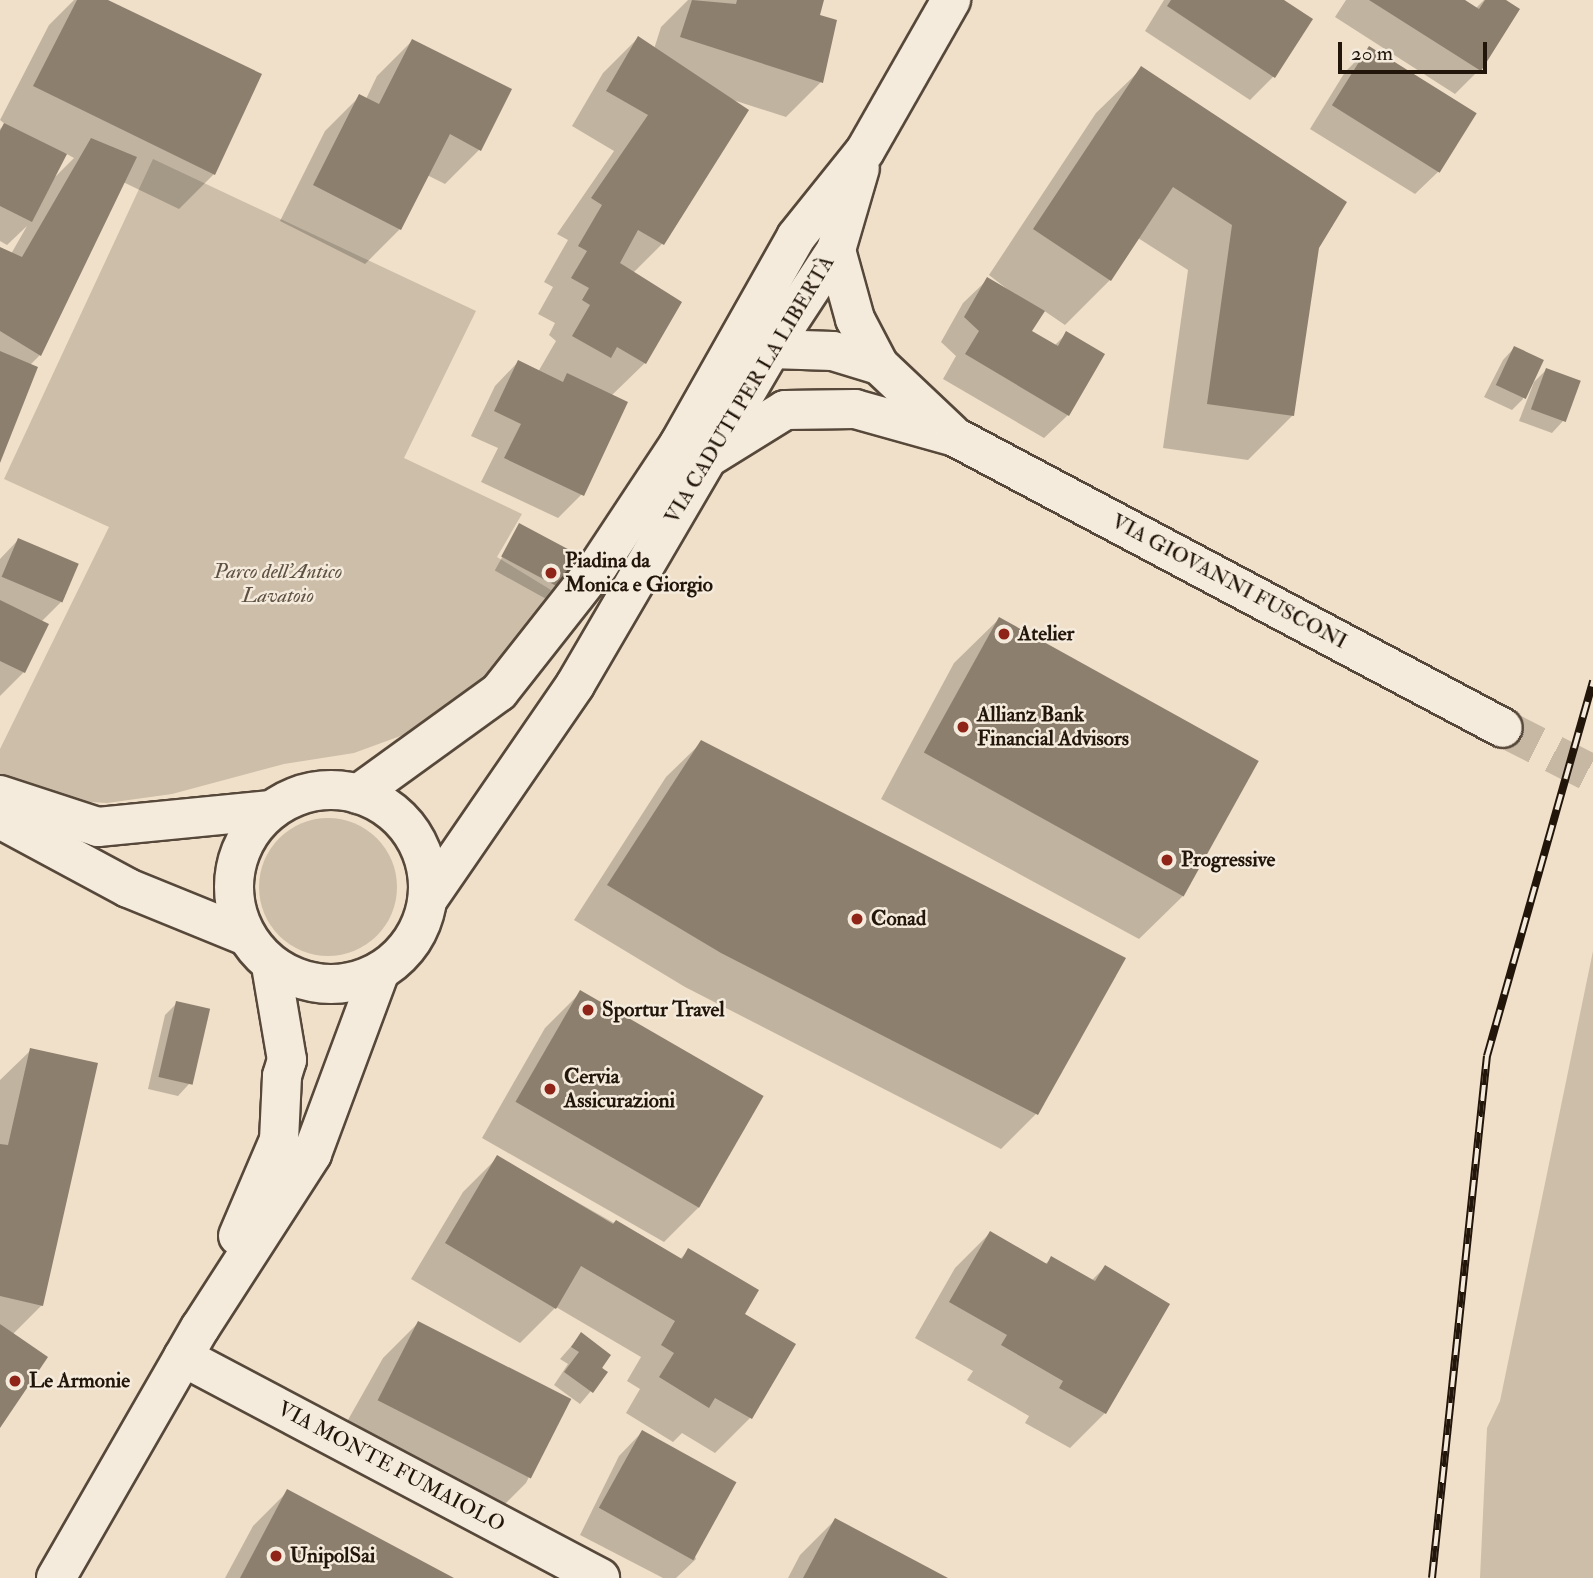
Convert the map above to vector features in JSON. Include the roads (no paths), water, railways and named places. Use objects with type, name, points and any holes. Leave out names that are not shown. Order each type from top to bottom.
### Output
[{"type":"street","name":"VIA CADUTI PER LA LIBERTÀ","points":[[358,794],[499,692],[599,565],[679,444],[713,378],[796,236],[865,151],[951,0]]},
{"type":"street","name":"VIA CADUTI PER LA LIBERTÀ","points":[[428,899],[575,685],[771,349],[836,250],[865,151]]},
{"type":"street","name":"VIA GIOVANNI FUSCONI","points":[[836,250],[855,319],[879,365],[955,437]]},
{"type":"street","name":"VIA GIOVANNI FUSCONI","points":[[713,378],[771,349],[833,351],[879,365]]},
{"type":"street","name":"VIA GIOVANNI FUSCONI","points":[[706,459],[785,410],[855,409],[955,437],[1503,728]]},
{"type":"street","points":[[328,790],[358,794],[383,805],[404,822],[423,859],[428,899],[420,928],[404,953],[380,971],[354,982],[325,985],[296,979],[271,965],[246,936],[236,909],[233,882],[243,846],[271,810],[298,795],[328,790]]},
{"type":"street","points":[[0,795],[98,827],[271,810]]},
{"type":"street","points":[[0,819],[128,888],[246,936]]},
{"type":"street","points":[[191,1342],[279,1140],[282,1076],[287,1060],[271,965]]},
{"type":"street","points":[[56,1578],[191,1342],[312,1154],[380,971]]},
{"type":"street","name":"VIA MONTE FUMAIOLO","points":[[191,1342],[600,1578]]},
{"type":"tunnel","points":[[1503,728],[1593,774]]},
{"type":"railway","points":[[1432,1578],[1487,1056],[1593,681]]},
{"type":"place","name":"Piadina da Monica e Giorgio","points":[[551,573]]},
{"type":"place","name":"Atelier","points":[[1004,634]]},
{"type":"place","name":"Allianz Bank Financial Advisors","points":[[963,727]]},
{"type":"place","name":"Progressive","points":[[1167,860]]},
{"type":"place","name":"Conad","points":[[857,919]]},
{"type":"place","name":"Sportur Travel","points":[[588,1010]]},
{"type":"place","name":"Cervia Assicurazioni","points":[[550,1089]]},
{"type":"place","name":"Le Armonie","points":[[15,1381]]},
{"type":"place","name":"UnipolSai","points":[[276,1556]]},
{"type":"park label","name":"Parco dell'Antico Lavatoio","points":[[278,584]]}]
